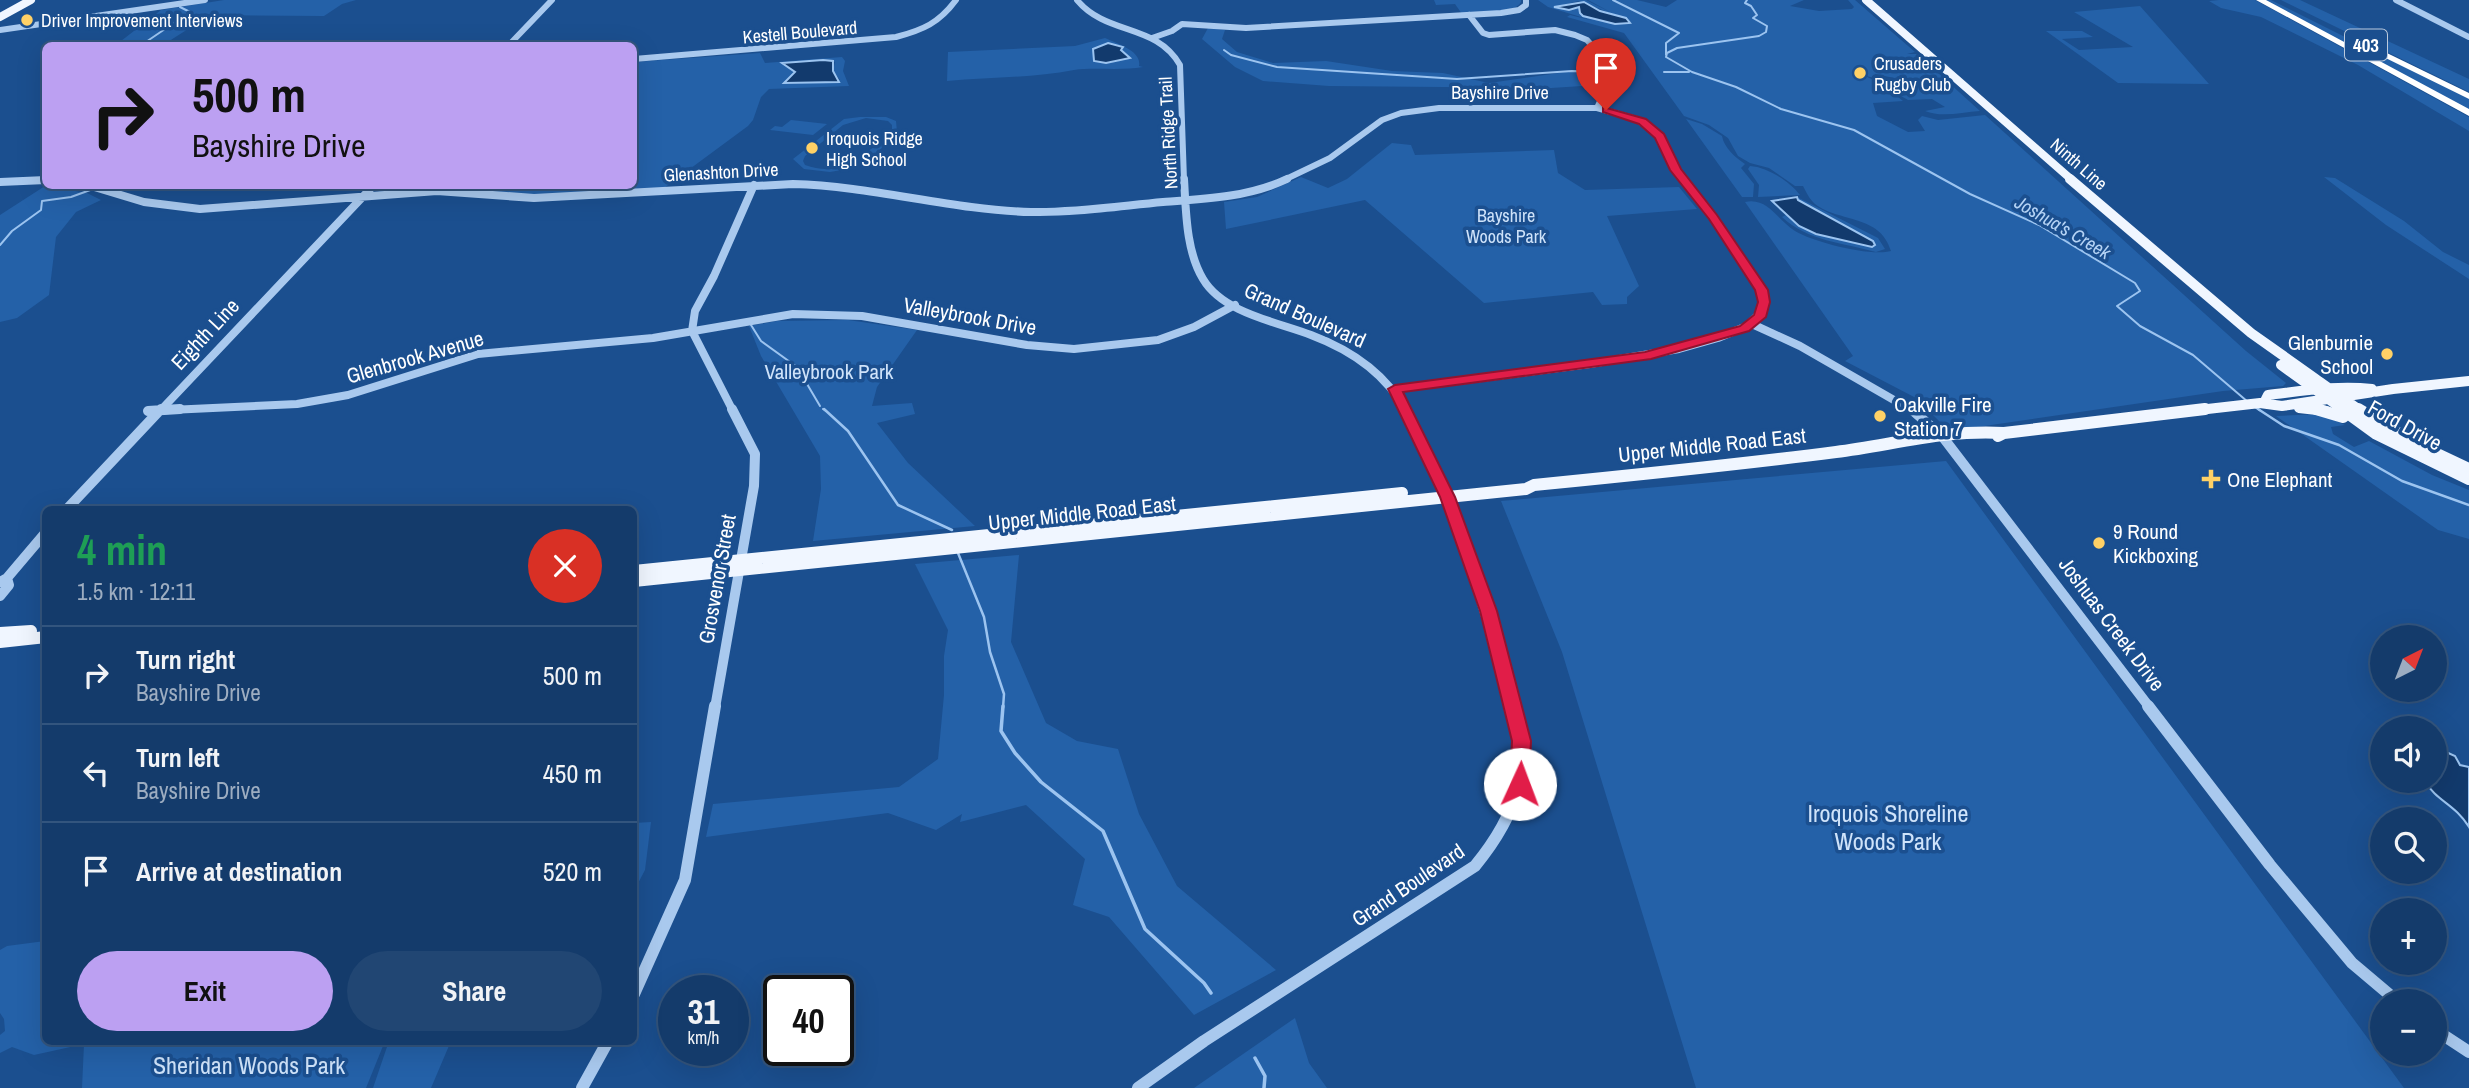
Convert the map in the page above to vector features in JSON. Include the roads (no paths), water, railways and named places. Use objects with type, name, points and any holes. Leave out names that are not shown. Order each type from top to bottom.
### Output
[{"type":"highway","name":"403","points":[[2260,0],[2469,113]]},
{"type":"highway","name":"403","points":[[2275,0],[2469,96]]},
{"type":"main road","points":[[0,15],[23,0]]},
{"type":"main road","points":[[0,15],[31,0]]},
{"type":"main road","name":"Ninth Line","points":[[1868,1],[1894,27],[1902,31],[2235,322],[2248,337],[2312,390],[2326,394]]},
{"type":"main road","name":"Ninth Line","points":[[2235,322],[2249,330],[2326,394]]},
{"type":"main road","name":"Upper Middle Road East","points":[[637,571],[741,565],[1446,493],[1525,489],[1534,485],[1762,462],[1893,445],[1905,448],[1944,440],[1997,437],[2004,433],[2262,403],[2282,406],[2326,394],[2469,381]]},
{"type":"main road","name":"Upper Middle Road East","points":[[2262,403],[2268,395],[2312,390]]},
{"type":"main road","name":"Upper Middle Road East","points":[[2326,394],[2340,398],[2372,394],[2379,390]]},
{"type":"main road","name":"Ford Drive","points":[[2326,394],[2362,426],[2411,453],[2469,479]]},
{"type":"main road","name":"Ford Drive","points":[[2340,398],[2387,429],[2469,469]]},
{"type":"main road","points":[[2282,406],[2334,413],[2362,426]]},
{"type":"main road","name":"Upper Middle Road East","points":[[637,581],[741,565]]},
{"type":"main road","points":[[0,633],[42,629]]},
{"type":"main road","points":[[0,642],[42,637]]},
{"type":"street","points":[[0,32],[205,0]]},
{"type":"street","points":[[512,42],[552,0]]},
{"type":"street","name":"Kestell Boulevard","points":[[637,59],[896,37],[936,24],[947,16],[956,0]]},
{"type":"street","name":"North Ridge Trail","points":[[1077,0],[1082,9],[1095,18],[1152,38],[1173,52],[1180,65],[1187,201]]},
{"type":"street","points":[[1152,38],[1172,31],[1182,24],[1246,28],[1513,12],[1526,5],[1526,0]]},
{"type":"street","points":[[2396,0],[2469,37]]},
{"type":"street","points":[[1469,15],[1483,33],[1489,35],[1555,30],[1587,40],[1614,71],[1597,108]]},
{"type":"street","name":"Bayshire Drive","points":[[1187,201],[1262,191],[1330,158],[1382,120],[1401,113],[1439,108],[1597,108],[1632,117],[1648,125],[1660,136],[1676,170],[1713,217],[1762,290],[1763,310],[1752,324]]},
{"type":"street","points":[[0,182],[42,180]]},
{"type":"street","points":[[692,331],[695,311],[714,276],[754,185]]},
{"type":"street","name":"Glenashton Drive","points":[[102,189],[146,205],[200,209],[364,195],[461,191],[534,198],[754,185],[835,186],[1032,212],[1187,201]]},
{"type":"street","name":"Eighth Line","points":[[70,506],[370,189]]},
{"type":"street","name":"Grand Boulevard","points":[[1138,1088],[1204,1041],[1475,866],[1498,838],[1520,784],[1521,741],[1488,611],[1446,493],[1395,389],[1343,349],[1235,305],[1214,293],[1202,279],[1193,259],[1187,201]]},
{"type":"street","name":"Valleybrook Drive","points":[[692,331],[793,314],[840,315],[882,318],[1027,345],[1074,349],[1158,340],[1195,327],[1235,305]]},
{"type":"street","points":[[1395,389],[1646,356],[1726,335],[1752,324]]},
{"type":"street","name":"Joshuas Creek Drive","points":[[1752,324],[1800,346],[1905,404],[1944,440],[2270,865],[2352,963],[2383,989]]},
{"type":"street","name":"Glenbrook Avenue","points":[[148,411],[298,404],[348,395],[478,354],[653,338],[692,331]]},
{"type":"street","name":"Grosvenor Street","points":[[637,988],[685,880],[754,486],[755,454],[692,331]]},
{"type":"street","points":[[0,596],[9,585],[4,580],[42,537]]},
{"type":"street","points":[[2447,1038],[2469,1052]]},
{"type":"street","points":[[582,1088],[606,1045]]},
{"type":"waterway","points":[[1613,0],[1679,33],[1666,43],[1666,55]]},
{"type":"waterway","name":"Joshua's Creek","points":[[1747,0],[1745,3],[1751,6],[1757,15],[1753,18],[1767,26],[1766,32],[1759,36],[1677,48],[1667,53],[1666,57],[1692,72],[1736,87],[1781,109],[1854,130],[1970,194],[2039,225],[2135,283],[2140,291],[2117,306],[2140,326],[2193,355],[2248,402]]},
{"type":"waterway","points":[[146,42],[190,12],[180,7]]},
{"type":"waterway","points":[[1224,50],[1231,55],[1277,67],[1457,79],[1572,71],[1610,72]]},
{"type":"waterway","points":[[1664,72],[1689,72]]},
{"type":"waterway","points":[[0,245],[12,231],[41,210],[42,201],[71,197],[93,189]]},
{"type":"waterway","points":[[751,325],[761,341],[797,367],[820,406]]},
{"type":"waterway","name":"Joshua's Creek","points":[[2253,406],[2261,411]]},
{"type":"waterway","points":[[824,409],[848,431],[898,505],[952,530]]},
{"type":"waterway","name":"Joshua's Creek","points":[[2258,409],[2284,426],[2339,445],[2402,481],[2469,505]]},
{"type":"waterway","points":[[958,553],[984,617],[990,652],[1004,694],[1003,708]]},
{"type":"waterway","points":[[1003,706],[1001,731],[1015,753],[1041,782],[1103,831],[1145,929],[1204,983],[1211,993]]},
{"type":"waterway","points":[[1255,1058],[1265,1076],[1264,1088]]},
{"type":"place","name":"Driver Improvement Interviews","points":[[27,20]]},
{"type":"place","name":"Crusaders Rugby Club","points":[[1860,73]]},
{"type":"place","name":"Iroquois Ridge High School","points":[[812,148]]},
{"type":"place","name":"Glenburnie School","points":[[2387,354]]},
{"type":"place","name":"Oakville Fire Station 7","points":[[1880,416]]},
{"type":"place","name":"One Elephant","points":[[2211,479]]},
{"type":"place","name":"9 Round Kickboxing","points":[[2099,543]]},
{"type":"park label","name":"Bayshire Woods Park","points":[[1506,225]]},
{"type":"park label","name":"Valleybrook Park","points":[[829,371]]},
{"type":"park label","name":"Iroquois Shoreline Woods Park","points":[[1888,827]]},
{"type":"park label","name":"Sheridan Woods Park","points":[[249,1065]]}]
